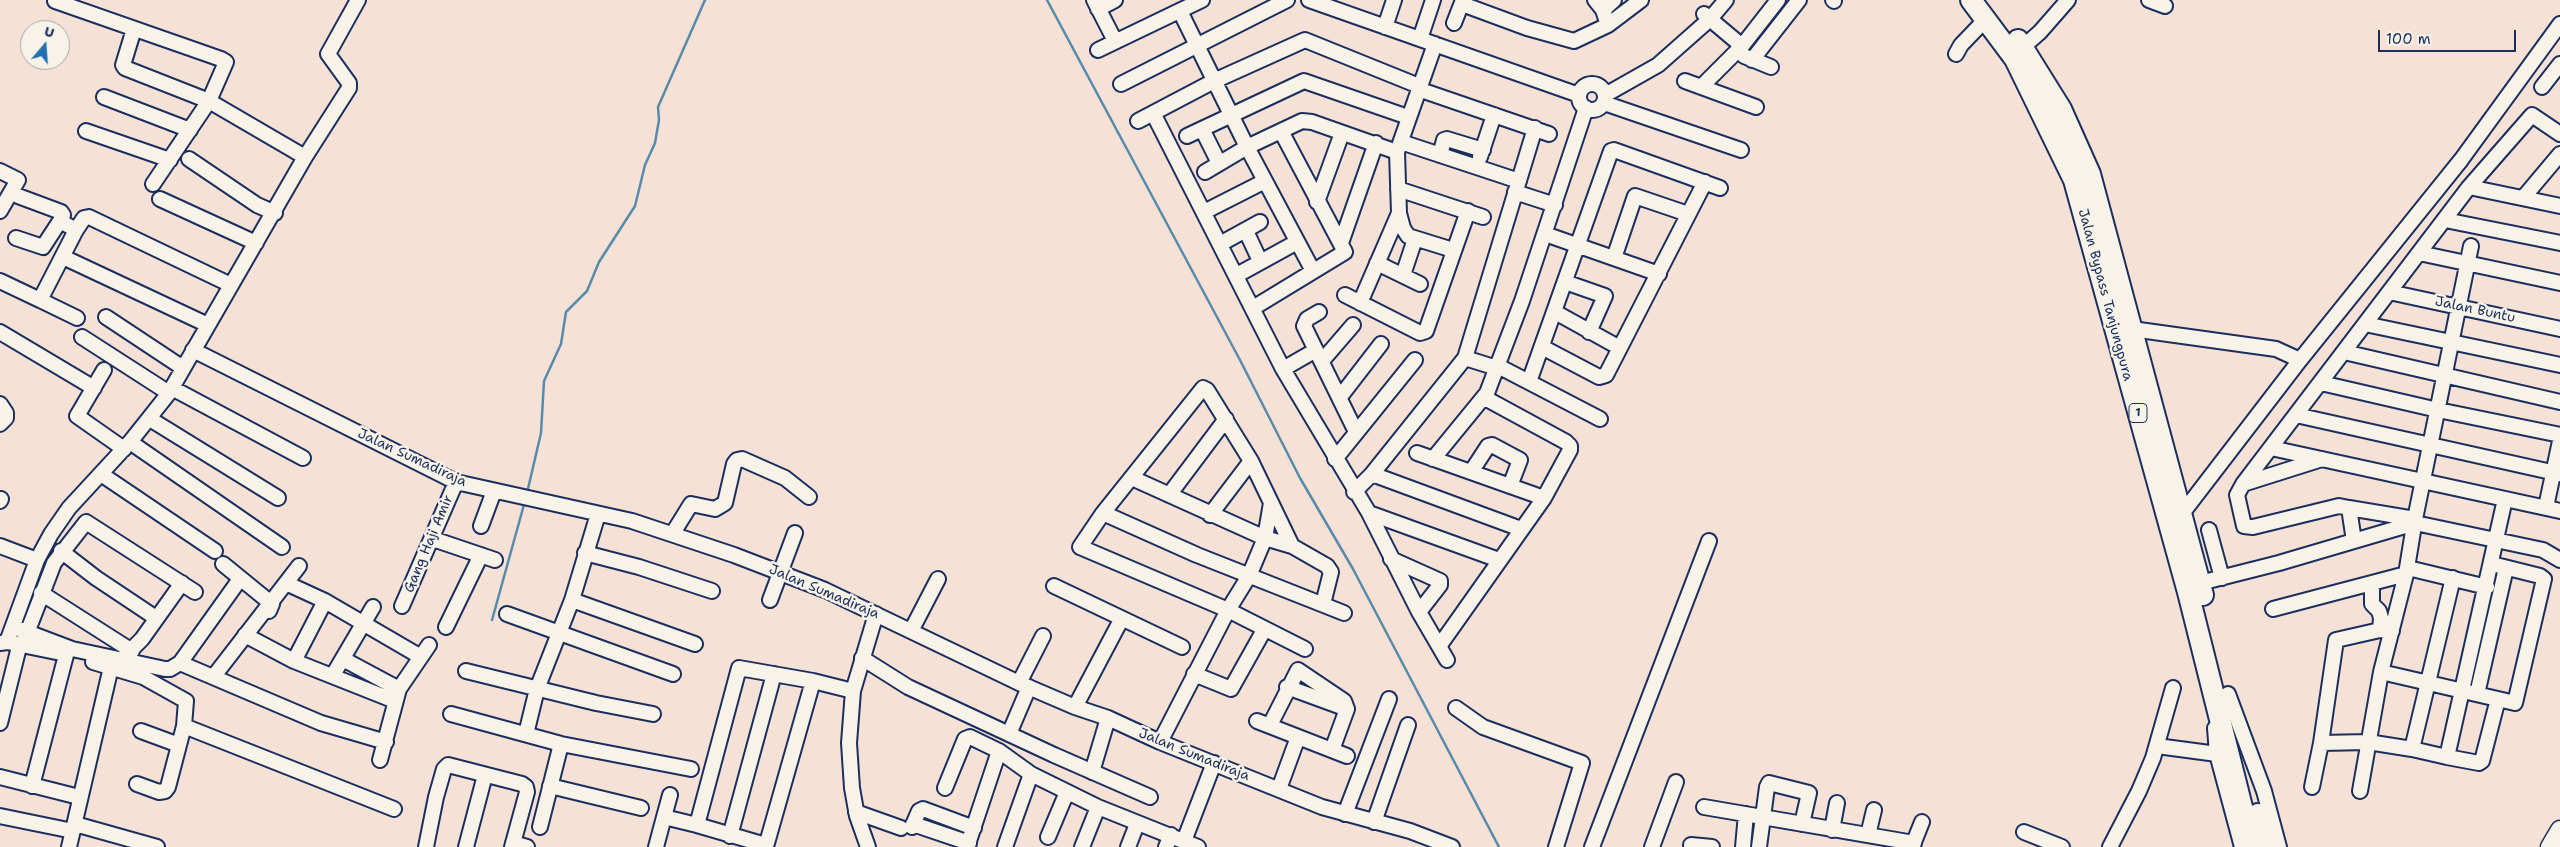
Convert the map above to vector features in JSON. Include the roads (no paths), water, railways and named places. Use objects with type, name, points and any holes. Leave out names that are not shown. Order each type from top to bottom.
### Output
[{"type":"highway","name":"Jalan Bypass Tanjungpura","points":[[1971,0],[1987,9],[2024,47],[2061,109],[2090,174],[2181,515],[2194,557],[2252,847]]},
{"type":"highway","name":"Jalan Bypass Tanjungpura","points":[[1987,9],[2015,58],[2074,180],[2188,592],[2266,847]]},
{"type":"main road","points":[[2550,847],[2560,830]]},
{"type":"street","points":[[0,724],[14,627],[37,560],[69,508],[127,446],[150,419],[170,390],[275,213],[305,156],[350,86],[328,54],[358,0]]},
{"type":"street","points":[[1115,0],[1096,4],[1115,41]]},
{"type":"street","points":[[1098,50],[1202,0]]},
{"type":"street","points":[[1120,84],[1287,0]]},
{"type":"street","points":[[1309,0],[1579,95]]},
{"type":"street","points":[[1385,27],[1394,0]]},
{"type":"street","points":[[1420,39],[1433,0]]},
{"type":"street","points":[[1608,25],[1599,5],[1614,0]]},
{"type":"street","points":[[1454,23],[1462,2],[1527,28],[1577,40],[1608,25],[1641,0]]},
{"type":"street","points":[[1707,16],[1714,0]]},
{"type":"street","points":[[1726,0],[1653,60],[1604,96],[1598,109],[1586,108],[1580,103],[1579,95],[1587,85],[1596,84],[1604,96],[1741,150]]},
{"type":"street","points":[[1701,87],[1739,49],[1778,0]]},
{"type":"street","points":[[1752,60],[1799,0]]},
{"type":"street","points":[[2024,47],[2068,0]]},
{"type":"street","points":[[2149,0],[2165,6]]},
{"type":"street","points":[[55,1],[225,61],[226,66],[209,101],[153,184]]},
{"type":"street","points":[[1956,54],[1987,9]]},
{"type":"street","points":[[1180,11],[1264,181],[1313,272]]},
{"type":"street","points":[[1707,16],[1752,60],[1771,67]]},
{"type":"street","points":[[2181,515],[2300,360],[2461,160],[2560,24]]},
{"type":"street","points":[[134,29],[123,64],[124,68],[209,101],[305,156]]},
{"type":"street","points":[[1138,121],[1214,81],[1298,41],[1305,40],[1418,88],[1549,134]]},
{"type":"street","points":[[1435,44],[1418,88],[1399,147],[1399,213],[1405,232],[1415,239],[1454,250]]},
{"type":"street","points":[[2542,87],[2560,64]]},
{"type":"street","points":[[1187,136],[1304,81],[1408,117]]},
{"type":"street","points":[[1685,81],[1756,107]]},
{"type":"street","points":[[104,97],[190,130]]},
{"type":"street","points":[[1433,459],[1485,398],[1498,367],[1545,234],[1586,108]]},
{"type":"street","points":[[1153,113],[1237,275],[1283,369],[1354,492],[1369,514],[1419,612],[1440,645],[1447,660]]},
{"type":"street","points":[[1478,167],[1494,115]]},
{"type":"street","points":[[2560,134],[2532,115],[2469,187],[2243,484],[2237,499],[2244,526],[2247,528],[2331,506],[2415,521],[2496,541],[2543,550],[2560,560]]},
{"type":"street","points":[[1205,172],[1247,147],[1307,121],[1376,143],[1440,155],[1478,167],[1555,205]]},
{"type":"street","points":[[1354,492],[1372,474],[1465,358],[1534,128]]},
{"type":"street","points":[[1202,129],[1219,164]]},
{"type":"street","points":[[86,131],[170,160]]},
{"type":"street","points":[[1253,308],[1344,255],[1341,243],[1281,131]]},
{"type":"street","points":[[1318,202],[1342,133]]},
{"type":"street","points":[[1440,155],[1444,140],[1447,139],[1482,150]]},
{"type":"street","points":[[1341,243],[1376,143]]},
{"type":"street","points":[[1529,382],[1612,150],[1720,188]]},
{"type":"street","points":[[2523,198],[2560,154]]},
{"type":"street","points":[[189,160],[257,205],[275,213]]},
{"type":"street","points":[[0,171],[18,180],[0,211]]},
{"type":"street","points":[[1204,212],[1264,181]]},
{"type":"street","points":[[1542,347],[1603,377],[1606,375],[1705,182]]},
{"type":"street","points":[[2469,187],[2555,205],[2560,192]]},
{"type":"street","points":[[1398,189],[1483,217]]},
{"type":"street","points":[[16,238],[43,247],[60,222],[63,214],[18,196]]},
{"type":"street","points":[[1614,258],[1635,196],[1688,214]]},
{"type":"street","points":[[160,198],[256,243]]},
{"type":"street","points":[[1345,295],[1420,333],[1426,331],[1468,211]]},
{"type":"street","points":[[1360,302],[1399,213]]},
{"type":"street","points":[[40,300],[76,230],[84,218],[89,217],[231,285]]},
{"type":"street","points":[[2444,220],[2560,243]]},
{"type":"street","points":[[60,222],[76,230]]},
{"type":"street","points":[[1220,244],[1260,222]]},
{"type":"street","points":[[1246,231],[1260,260]]},
{"type":"street","points":[[1545,234],[1659,274]]},
{"type":"street","points":[[1403,275],[1415,239]]},
{"type":"street","points":[[1237,275],[1260,260],[1297,242]]},
{"type":"street","points":[[2360,791],[2381,672],[2386,631],[2407,571],[2423,480],[2471,246]]},
{"type":"street","points":[[2419,253],[2560,283]]},
{"type":"street","points":[[63,257],[208,325]]},
{"type":"street","points":[[1377,262],[1420,284]]},
{"type":"street","points":[[0,281],[77,318]]},
{"type":"street","points":[[1565,282],[1605,296],[1589,332]]},
{"type":"street","name":"Jalan Buntu","points":[[2390,292],[2560,329]]},
{"type":"street","points":[[1319,312],[1308,319],[1304,326],[1356,432]]},
{"type":"street","points":[[1555,312],[1620,348]]},
{"type":"street","points":[[106,318],[183,368]]},
{"type":"street","points":[[2365,324],[2560,365]]},
{"type":"street","points":[[1283,369],[1319,355],[1353,325]]},
{"type":"street","points":[[2132,329],[2276,349],[2300,360]]},
{"type":"street","points":[[0,332],[94,388]]},
{"type":"street","points":[[82,337],[170,390],[303,458]]},
{"type":"street","points":[[1340,397],[1381,344]]},
{"type":"street","name":"Jalan Sumadiraja","points":[[193,350],[456,482],[673,533],[780,572],[876,614],[1024,685],[1075,707],[1108,718],[1160,742],[1345,814],[1410,831],[1452,847]]},
{"type":"street","points":[[2344,352],[2444,377],[2560,402]]},
{"type":"street","points":[[1465,358],[1498,367],[1600,419]]},
{"type":"street","points":[[1335,458],[1415,360]]},
{"type":"street","points":[[104,370],[76,416],[127,446],[282,546]]},
{"type":"street","points":[[2321,383],[2438,410],[2560,435]]},
{"type":"street","points":[[1292,546],[1251,461],[1207,390],[1202,389],[1080,545],[1081,549],[1228,610],[1264,630],[1305,649]]},
{"type":"street","points":[[1440,645],[1544,498],[1570,446],[1485,398]]},
{"type":"street","points":[[0,404],[6,413],[6,418],[0,424]]},
{"type":"street","points":[[2296,415],[2557,473]]},
{"type":"street","points":[[150,419],[278,498]]},
{"type":"street","points":[[1169,495],[1226,419]]},
{"type":"street","points":[[2546,507],[2557,473],[2560,441]]},
{"type":"street","points":[[1470,472],[1488,446],[1492,444],[1520,460],[1510,486]]},
{"type":"street","points":[[2271,448],[2560,510]]},
{"type":"street","points":[[1417,452],[1544,498]]},
{"type":"street","points":[[673,533],[691,504],[715,509],[725,503],[734,464],[737,460],[742,459],[785,478],[809,497]]},
{"type":"street","points":[[2243,484],[2323,459]]},
{"type":"street","points":[[1210,514],[1251,461]]},
{"type":"street","points":[[101,474],[215,551]]},
{"type":"street","points":[[1372,474],[1521,529]]},
{"type":"street","points":[[1132,478],[1266,538],[1292,546],[1329,568],[1331,572],[1324,604]]},
{"type":"street","name":"Gang Haji Amir","points":[[402,606],[433,539],[456,482]]},
{"type":"street","points":[[481,526],[494,491]]},
{"type":"street","points":[[2470,692],[2487,587],[2505,499]]},
{"type":"street","points":[[1160,742],[1228,610],[1249,576],[1266,538],[1272,503]]},
{"type":"street","points":[[2348,508],[2354,541]]},
{"type":"street","points":[[526,734],[537,689],[572,600],[598,514]]},
{"type":"street","points":[[1103,514],[1249,576],[1344,613]]},
{"type":"street","points":[[1369,514],[1499,560]]},
{"type":"street","points":[[2200,583],[2354,541],[2415,521]]},
{"type":"street","points":[[13,640],[41,593],[61,551],[82,524],[89,522],[195,592]]},
{"type":"street","points":[[2209,530],[2222,578]]},
{"type":"street","points":[[770,600],[795,533]]},
{"type":"street","points":[[433,539],[495,560]]},
{"type":"street","points":[[1592,847],[1709,540]]},
{"type":"street","points":[[0,546],[37,560]]},
{"type":"street","points":[[61,551],[96,578],[156,618]]},
{"type":"street","points":[[2194,557],[2215,552]]},
{"type":"street","points":[[585,553],[639,567],[712,591]]},
{"type":"street","points":[[446,627],[481,555]]},
{"type":"street","points":[[1391,559],[1440,581],[1440,585],[1419,612]]},
{"type":"street","points":[[222,564],[272,604]]},
{"type":"street","points":[[2381,672],[2515,702],[2544,579],[2540,576],[2492,564]]},
{"type":"street","points":[[214,676],[250,639],[299,566]]},
{"type":"street","points":[[2447,757],[2470,692],[2506,568]]},
{"type":"street","points":[[2273,609],[2407,571],[2453,578],[2487,587]]},
{"type":"street","points":[[2412,749],[2453,578]]},
{"type":"street","points":[[912,631],[938,579]]},
{"type":"street","points":[[13,640],[72,649],[170,669],[180,663],[240,580]]},
{"type":"street","points":[[2372,582],[2372,604],[2379,611],[2386,631]]},
{"type":"street","points":[[69,847],[79,797],[121,659],[182,584]]},
{"type":"street","points":[[288,584],[325,601],[421,657]]},
{"type":"street","points":[[1054,586],[1121,620],[1182,647]]},
{"type":"street","points":[[41,593],[143,676],[185,698],[187,707],[184,726],[165,790],[159,792],[137,784]]},
{"type":"street","points":[[572,600],[695,644]]},
{"type":"street","points":[[294,661],[325,601]]},
{"type":"street","points":[[333,674],[373,607]]},
{"type":"street","points":[[507,614],[673,674]]},
{"type":"street","points":[[869,846],[856,812],[852,788],[849,743],[852,691],[876,614]]},
{"type":"street","points":[[1075,707],[1121,620]]},
{"type":"street","points":[[1194,674],[1231,689],[1264,630]]},
{"type":"street","points":[[2312,787],[2321,743],[2335,643],[2341,638],[2386,631]]},
{"type":"street","points":[[1009,734],[1024,685],[1043,636]]},
{"type":"street","points":[[250,639],[294,661],[397,695]]},
{"type":"street","points":[[13,640],[66,655],[121,659]]},
{"type":"street","points":[[380,760],[397,695],[429,644]]},
{"type":"street","points":[[32,786],[66,655]]},
{"type":"street","points":[[862,658],[908,687],[1150,797]]},
{"type":"street","points":[[343,659],[397,695]]},
{"type":"street","points":[[180,663],[321,722],[386,742]]},
{"type":"street","points":[[697,825],[737,671],[742,667],[852,691]]},
{"type":"street","points":[[1332,750],[1346,710],[1342,698],[1298,670],[1264,723],[1347,756]]},
{"type":"street","points":[[466,671],[537,689],[652,714]]},
{"type":"street","points":[[738,841],[774,674]]},
{"type":"street","points":[[664,817],[697,825],[738,841],[767,843],[813,681]]},
{"type":"street","points":[[1287,687],[1346,710]]},
{"type":"street","points":[[2110,847],[2139,791],[2157,746],[2173,688]]},
{"type":"street","name":"Jalan Bypass Tanjungpura","points":[[2221,695],[2217,754],[2242,847]]},
{"type":"street","name":"Jalan Bypass Tanjungpura","points":[[2221,695],[2264,791],[2279,847]]},
{"type":"street","points":[[1345,814],[1389,698]]},
{"type":"street","points":[[2321,743],[2368,742],[2479,763],[2482,761],[2498,699]]},
{"type":"street","points":[[1456,708],[1483,727],[1582,763],[1582,771],[1556,847]]},
{"type":"street","points":[[451,714],[560,744],[692,769]]},
{"type":"street","points":[[1092,772],[1108,718]]},
{"type":"street","points":[[184,726],[394,809]]},
{"type":"street","points":[[1374,822],[1408,726]]},
{"type":"street","points":[[141,731],[179,745]]},
{"type":"street","points":[[945,788],[967,737],[999,751],[1032,774],[1137,824],[1168,841],[1184,841],[1198,847]]},
{"type":"street","points":[[1280,789],[1298,737]]},
{"type":"street","points":[[540,827],[560,744]]},
{"type":"street","points":[[2157,746],[2217,754]]},
{"type":"street","points":[[856,812],[909,826],[968,845],[999,751]]},
{"type":"street","points":[[1184,841],[1214,764]]},
{"type":"street","points":[[426,847],[436,797],[446,766],[526,787],[527,792],[512,845],[527,847]]},
{"type":"street","points":[[1005,847],[1032,774]]},
{"type":"street","points":[[466,847],[486,775]]},
{"type":"street","points":[[0,778],[79,797]]},
{"type":"street","points":[[1652,847],[1676,782]]},
{"type":"street","points":[[1759,847],[1766,787],[1771,783],[1809,792],[1802,824]]},
{"type":"street","points":[[550,786],[641,808]]},
{"type":"street","points":[[1048,837],[1067,792]]},
{"type":"street","points":[[656,847],[670,795]]},
{"type":"street","points":[[1832,830],[1837,803]]},
{"type":"street","points":[[1082,847],[1098,807]]},
{"type":"street","points":[[1704,807],[1868,835],[1913,845],[1922,822]]},
{"type":"street","points":[[909,826],[919,811],[923,810],[974,828]]},
{"type":"street","points":[[1868,835],[1874,810]]},
{"type":"street","points":[[1743,847],[1746,814]]},
{"type":"street","points":[[0,816],[74,827],[157,846]]},
{"type":"street","points":[[1128,847],[1137,824]]},
{"type":"street","points":[[2024,832],[2062,847]]},
{"type":"street","points":[[1691,844],[1712,847]]},
{"type":"waterway","points":[[527,493],[541,433],[544,381],[561,344],[566,312],[587,291],[599,262],[635,206],[645,165],[655,143],[659,120],[658,107],[705,0]]},
{"type":"waterway","points":[[1047,0],[1240,360],[1300,478],[1353,569],[1499,847]]},
{"type":"waterway","points":[[492,620],[525,501]]}]
